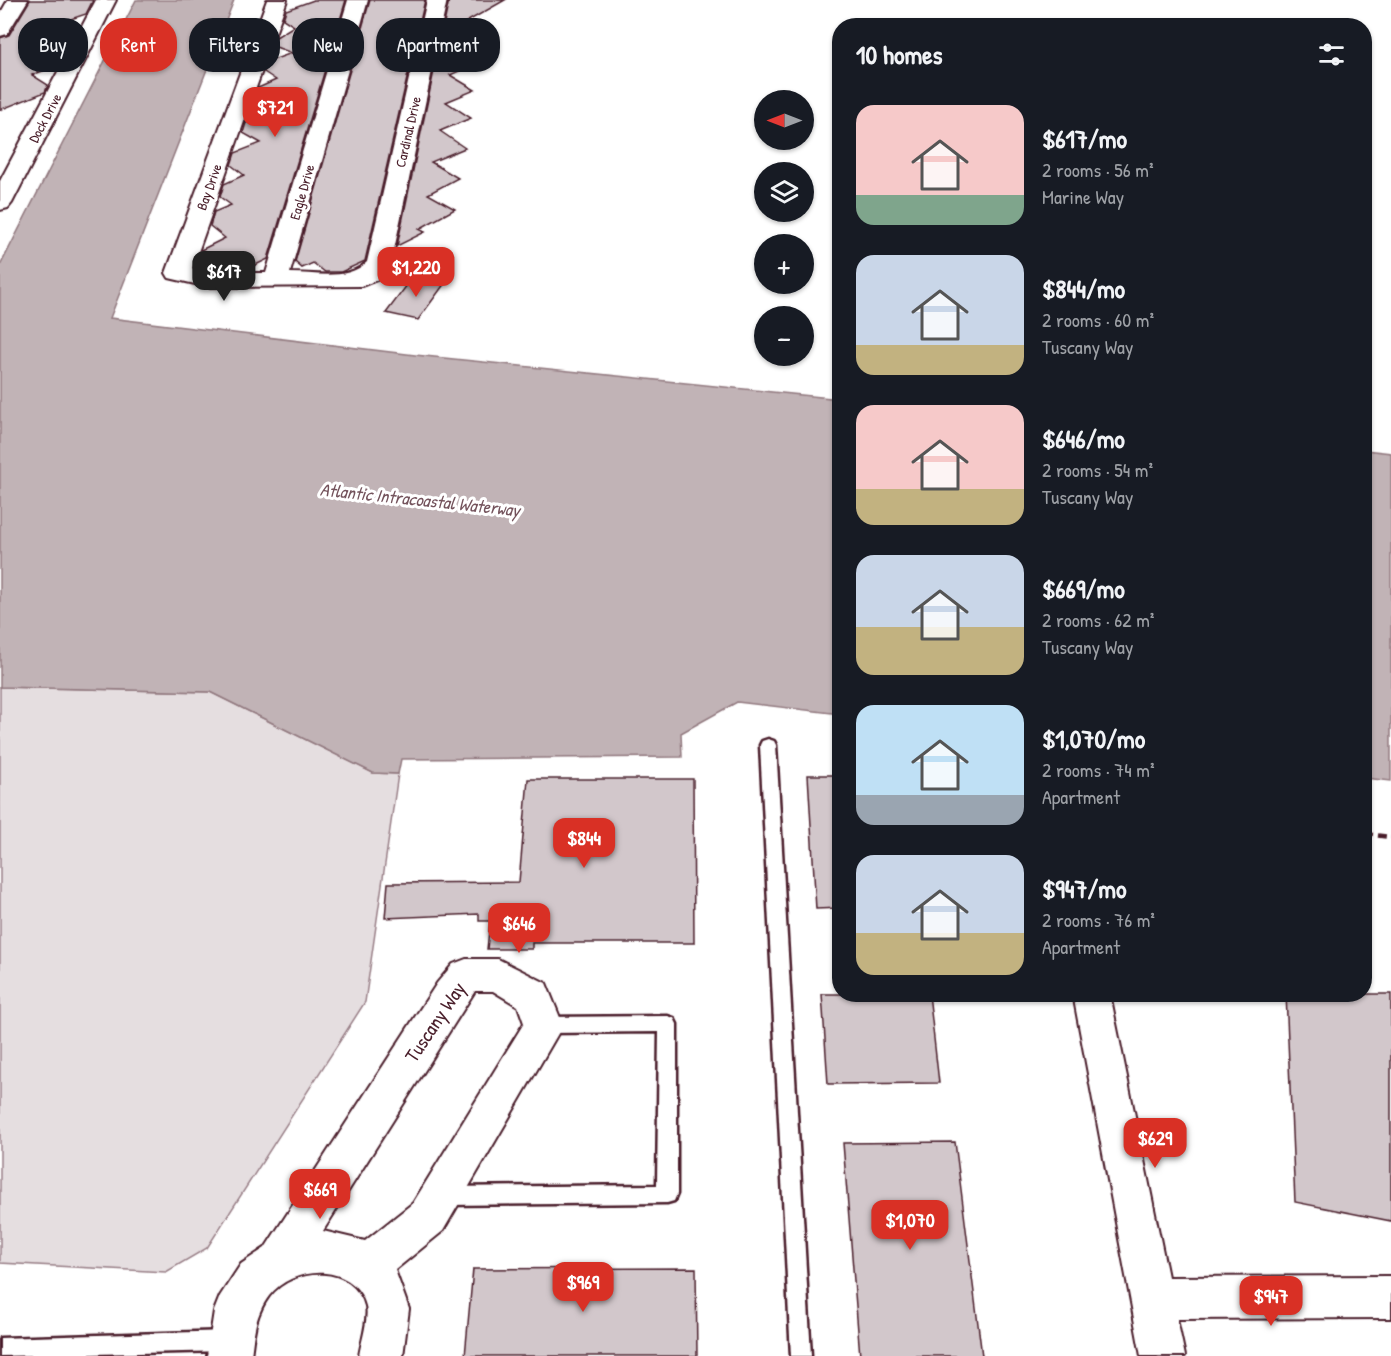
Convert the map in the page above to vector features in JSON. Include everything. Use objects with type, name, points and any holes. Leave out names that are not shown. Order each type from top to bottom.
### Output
[{"type":"street","points":[[0,30],[18,0]]},
{"type":"street","name":"Dock Drive","points":[[0,203],[106,0]]},
{"type":"street","name":"Bay Drive","points":[[276,281],[208,280],[178,273],[277,0]]},
{"type":"street","name":"Eagle Drive","points":[[276,281],[358,0]]},
{"type":"street","name":"Cardinal Drive","points":[[276,281],[353,281],[368,275],[379,264],[437,0]]},
{"type":"street","name":"Tuscany Way","points":[[281,1260],[450,995],[466,975],[498,975],[533,995],[544,1025]]},
{"type":"street","points":[[1093,1002],[1163,1356]]},
{"type":"street","points":[[367,1266],[428,1217],[544,1025]]},
{"type":"street","name":"Tuscany Way","points":[[228,1348],[232,1316],[244,1293],[261,1274],[281,1260],[304,1251],[327,1249],[349,1254],[367,1266],[381,1284],[389,1306],[389,1332],[381,1356]]},
{"type":"street","points":[[1151,1298],[1391,1297]]},
{"type":"lane","points":[[768,745],[801,1356]]},
{"type":"lane","points":[[441,1196],[667,1194],[668,1024],[544,1025]]},
{"type":"lane","name":"Tuscany Way","points":[[0,1348],[228,1348]]},
{"type":"path","points":[[1372,835],[1391,837]]},
{"type":"shaded area","points":[[0,687],[210,692],[373,773],[398,774],[365,1002],[207,1248],[166,1272],[0,1263]]},
{"type":"water","name":"Atlantic Intracoastal Waterway","points":[[136,0],[234,0],[227,18],[189,18],[189,72],[206,72],[110,318],[415,355],[832,398],[832,713],[737,702],[681,733],[682,757],[401,759],[398,774],[373,773],[210,692],[0,687],[0,266],[100,70],[177,72],[177,18],[127,18]]},
{"type":"water","points":[[1372,451],[1391,453],[1391,781],[1372,779]]},
{"type":"building","points":[[30,0],[93,0],[86,14],[74,18],[19,18]]},
{"type":"building","points":[[314,0],[346,0],[341,18],[292,18],[292,25],[283,19],[286,10]]},
{"type":"building","points":[[370,0],[425,0],[421,18],[376,18],[376,72],[408,72],[365,261],[341,272],[325,272],[313,263],[302,268],[295,262],[349,72],[364,72],[364,21]]},
{"type":"building","points":[[449,0],[505,0],[473,18],[445,18]]},
{"type":"building","points":[[18,20],[18,72],[40,72],[32,75],[48,85],[45,92],[0,110],[0,38],[9,35]]},
{"type":"building","points":[[292,27],[292,53],[280,49],[280,35]]},
{"type":"building","points":[[292,53],[292,72],[324,72],[268,259],[243,271],[229,271],[201,250],[225,238],[210,226],[214,212],[231,205],[220,197],[224,184],[244,175],[231,165],[235,153],[261,143],[243,133],[246,123],[272,110],[254,99],[258,88],[276,80],[264,72],[280,72],[280,57]]},
{"type":"building","points":[[434,72],[457,72],[450,75],[475,90],[446,102],[471,118],[440,131],[465,148],[431,162],[458,178],[428,194],[455,209],[419,229],[425,232],[397,246]]},
{"type":"building","points":[[413,277],[445,283],[418,320],[386,313]]},
{"type":"building","points":[[808,775],[832,775],[832,908],[816,909]]},
{"type":"building","points":[[528,779],[693,779],[694,943],[532,943],[532,949],[487,949],[490,921],[479,921],[479,914],[385,918],[388,883],[519,882]]},
{"type":"building","points":[[822,994],[832,994],[832,1002],[930,1002],[939,1083],[828,1084]]},
{"type":"building","points":[[1372,994],[1391,994],[1391,1221],[1295,1202],[1286,1002],[1372,1002]]},
{"type":"building","points":[[955,1142],[982,1356],[860,1356],[843,1143]]},
{"type":"building","points":[[696,1268],[697,1356],[465,1356],[473,1269]]}]
